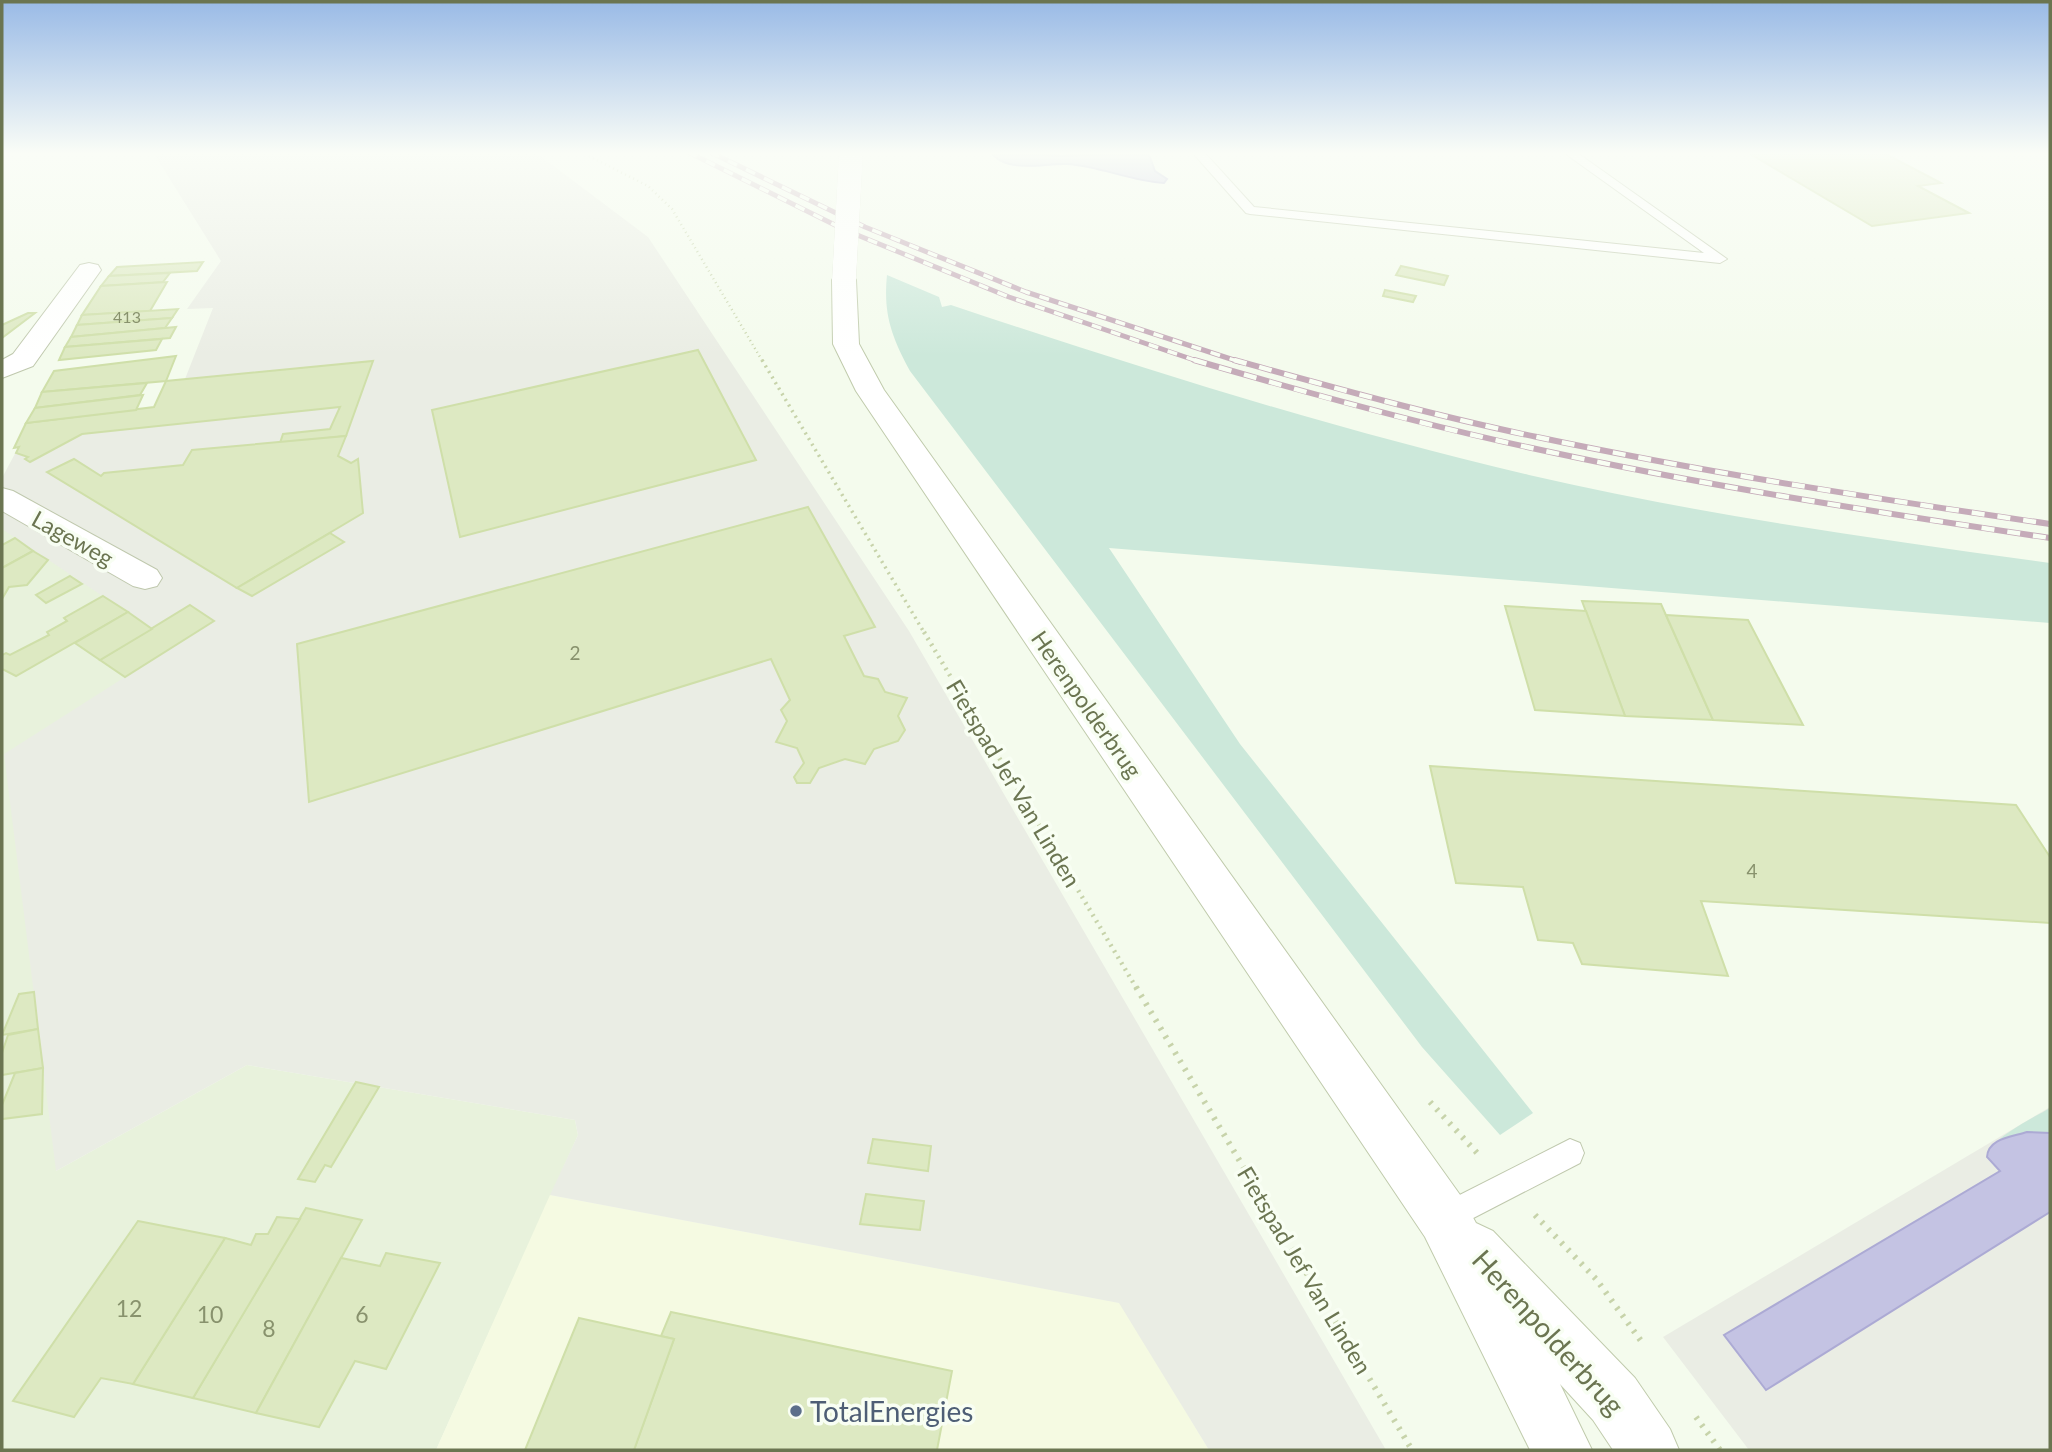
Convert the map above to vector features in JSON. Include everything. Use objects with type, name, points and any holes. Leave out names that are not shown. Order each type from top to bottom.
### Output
[{"type":"street","name":"Herenpolderbrug","points":[[847,220],[844,280],[846,344],[870,391],[1444,1218],[1562,1450]]},
{"type":"street","points":[[2,369],[23,360],[89,270]]},
{"type":"street","name":"Lageweg","points":[[2,498],[145,578]]},
{"type":"street","name":"Herenpolderbrug","points":[[1444,1218],[1614,1399],[1649,1450]]},
{"type":"lane","points":[[1344,220],[1720,259],[1664,220]]},
{"type":"lane","points":[[1444,1218],[1570,1153]]},
{"type":"path","name":"Fietspad Jef Van Linden","points":[[678,220],[1412,1450]]},
{"type":"path","points":[[1428,1101],[1597,1279],[1650,1352]]},
{"type":"path","points":[[1689,1407],[1720,1450]]},
{"type":"shaded area","points":[[195,220],[625,220],[648,237],[909,631],[1386,1450],[1209,1450],[1119,1303],[550,1195],[578,1135],[575,1120],[247,1065],[56,1171],[4,754],[213,621],[152,629],[2,529],[2,478],[18,448],[14,448],[26,423],[154,407],[166,381],[185,379],[213,308],[187,309],[221,261]]},
{"type":"shaded area","points":[[887,275],[939,297],[942,307],[951,305],[1238,397],[1456,457],[1594,489],[1724,514],[2050,563],[2050,623],[1109,548],[1240,744],[1533,1113],[1500,1135],[1422,1047],[910,371],[890,325],[886,302]]},
{"type":"shaded area","points":[[2,529],[214,621],[125,677],[56,1171],[247,1065],[575,1120],[578,1135],[436,1450],[2,1450]]},
{"type":"shaded area","points":[[2050,1107],[2050,1450],[1749,1450],[1663,1337]]},
{"type":"shaded area","points":[[2050,1108],[2050,1208],[1987,1157],[1989,1150],[2003,1136]]},
{"type":"shaded area","points":[[550,1195],[1120,1303],[1209,1450],[436,1450]]},
{"type":"water","points":[[2027,1132],[2050,1133],[2050,1212],[1766,1390],[1724,1335],[2000,1171],[1987,1157],[1988,1151],[2002,1139]]},
{"type":"building","points":[[1861,220],[1919,220],[1872,226]]},
{"type":"building","points":[[203,262],[197,271],[109,276],[117,267]]},
{"type":"building","points":[[1401,266],[1448,276],[1444,285],[1396,275]]},
{"type":"building","points":[[170,273],[163,282],[101,286],[109,276]]},
{"type":"building","points":[[167,282],[150,311],[82,315],[101,286]]},
{"type":"building","points":[[1385,290],[1416,296],[1413,302],[1383,296]]},
{"type":"building","points":[[178,309],[172,318],[77,325],[82,315]]},
{"type":"building","points":[[28,313],[35,313],[2,338],[2,325]]},
{"type":"building","points":[[172,318],[165,328],[71,337],[77,325]]},
{"type":"building","points":[[176,327],[170,338],[65,347],[71,337]]},
{"type":"building","points":[[162,339],[156,350],[59,360],[65,347]]},
{"type":"building","points":[[698,350],[756,460],[460,537],[432,410]]},
{"type":"building","points":[[176,356],[166,381],[42,392],[54,371]]},
{"type":"building","points":[[373,361],[346,436],[280,443],[283,434],[330,429],[340,407],[82,434],[30,462],[25,459],[28,457],[16,453],[19,447],[14,448],[26,423],[154,407],[166,381]]},
{"type":"building","points":[[147,383],[140,395],[35,408],[42,392]]},
{"type":"building","points":[[143,395],[136,410],[26,423],[35,408]]},
{"type":"building","points":[[346,436],[338,456],[351,463],[358,459],[363,513],[237,588],[47,472],[74,459],[101,476],[104,473],[183,465],[192,450]]},
{"type":"building","points":[[808,507],[875,627],[844,636],[864,676],[878,679],[885,692],[907,698],[898,716],[905,730],[898,741],[874,749],[865,764],[845,759],[819,768],[810,783],[797,783],[794,777],[804,763],[797,748],[776,742],[787,721],[781,710],[790,700],[771,659],[309,802],[297,644]]},
{"type":"building","points":[[330,533],[344,542],[252,596],[237,588]]},
{"type":"building","points":[[15,538],[33,551],[2,568],[2,545]]},
{"type":"building","points":[[33,551],[48,560],[27,585],[9,587],[2,599],[2,568]]},
{"type":"building","points":[[70,576],[82,584],[46,603],[36,595]]},
{"type":"building","points":[[103,596],[128,612],[16,676],[2,669],[2,655],[10,655],[49,635],[47,632],[67,621],[64,618]]},
{"type":"building","points":[[1582,601],[1661,604],[1713,720],[1625,716]]},
{"type":"building","points":[[190,605],[214,621],[125,677],[100,660]]},
{"type":"building","points":[[1505,606],[1586,611],[1625,716],[1535,710]]},
{"type":"building","points":[[128,612],[152,629],[100,660],[75,643]]},
{"type":"building","points":[[1666,615],[1748,620],[1803,725],[1713,720]]},
{"type":"building","points":[[1430,766],[2016,805],[2050,857],[2050,923],[1701,901],[1728,976],[1582,964],[1573,943],[1538,940],[1523,887],[1456,883]]},
{"type":"building","points":[[34,992],[38,1029],[2,1035],[19,994]]},
{"type":"building","points":[[38,1029],[43,1068],[2,1075],[2,1053],[8,1035]]},
{"type":"building","points":[[43,1068],[42,1114],[2,1119],[2,1105],[15,1073]]},
{"type":"building","points":[[356,1082],[379,1087],[331,1167],[325,1165],[315,1182],[298,1179]]},
{"type":"building","points":[[873,1139],[931,1146],[928,1171],[868,1163]]},
{"type":"building","points":[[866,1194],[924,1201],[920,1230],[860,1224]]},
{"type":"building","points":[[306,1208],[362,1220],[256,1413],[193,1398]]},
{"type":"building","points":[[277,1217],[300,1219],[193,1398],[133,1384],[225,1238],[251,1245],[256,1234],[268,1234]]},
{"type":"building","points":[[138,1221],[225,1238],[133,1384],[101,1378],[74,1417],[13,1401]]},
{"type":"building","points":[[386,1253],[440,1263],[386,1369],[355,1361],[319,1427],[256,1413],[341,1258],[380,1266]]},
{"type":"building","name":"TotalEnergies","points":[[671,1312],[952,1371],[937,1450],[634,1450],[674,1339],[661,1336]]},
{"type":"building","points":[[579,1318],[674,1339],[634,1450],[525,1450]]},
{"type":"railway","points":[[824,220],[1009,297],[1195,360]]},
{"type":"railway","points":[[850,220],[1026,292],[1240,362]]},
{"type":"railway","points":[[1195,360],[1401,417],[1592,461],[1788,497],[2050,538]]},
{"type":"railway","points":[[1195,360],[1200,362]]},
{"type":"railway","points":[[1234,360],[1423,411],[1601,450],[1793,485],[2050,524]]},
{"type":"place","name":"TotalEnergies","points":[[796,1411]]}]
